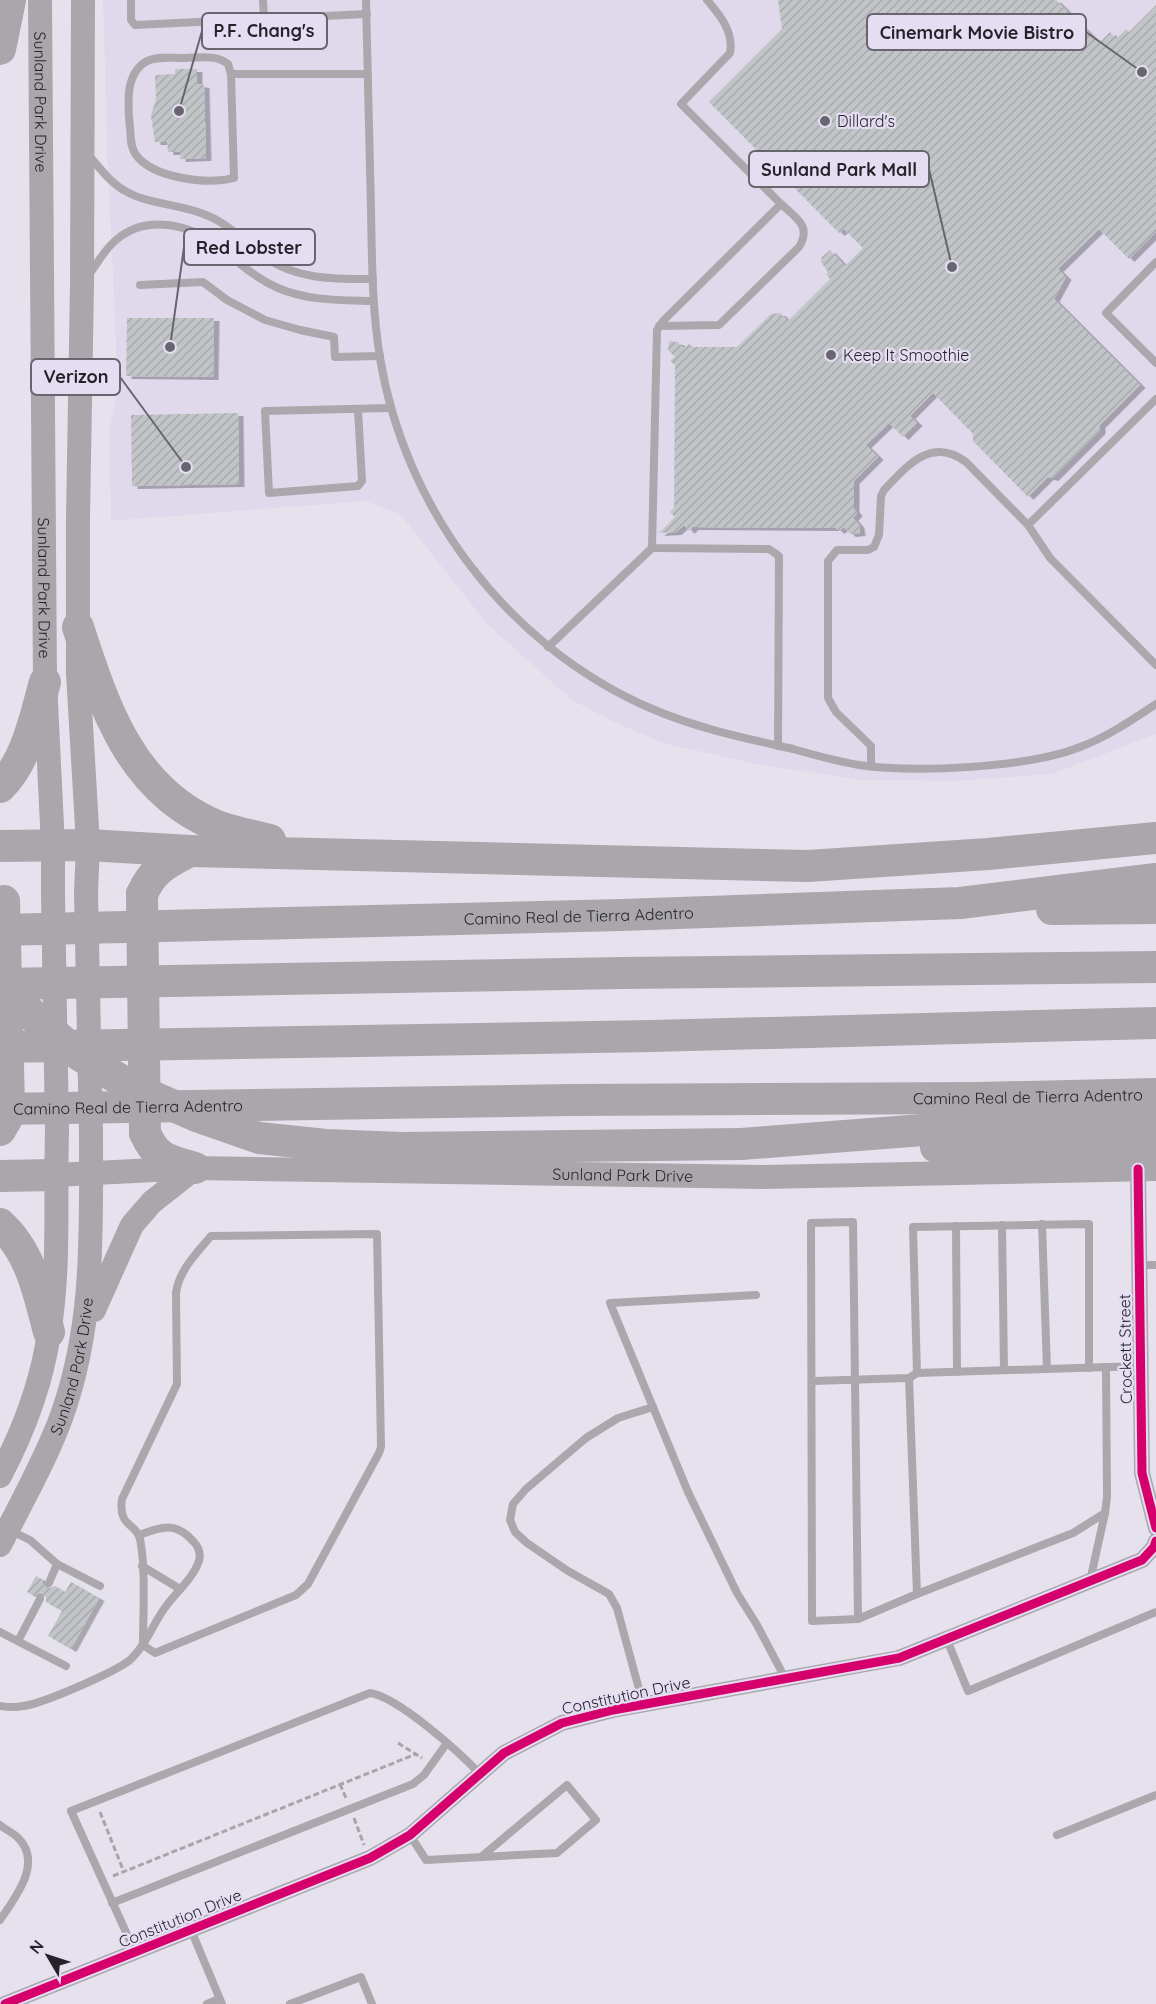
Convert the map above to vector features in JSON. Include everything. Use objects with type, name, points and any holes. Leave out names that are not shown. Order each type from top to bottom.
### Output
[{"type":"highway","points":[[0,49],[10,0]]},
{"type":"highway","points":[[78,627],[98,688],[115,728],[139,764],[170,797],[202,819],[233,831],[333,854]]},
{"type":"highway","points":[[0,788],[19,761],[45,682]]},
{"type":"highway","points":[[0,846],[88,845],[190,851],[808,866],[988,854],[1156,838]]},
{"type":"highway","points":[[190,851],[149,878],[142,894],[145,1133],[151,1146],[163,1159],[195,1168]]},
{"type":"highway","name":"Camino Real de Tierra Adentro","points":[[1,906],[634,915],[960,903],[1156,879]]},
{"type":"highway","points":[[960,903],[1064,909],[1156,908]]},
{"type":"highway","points":[[0,1130],[9,1106],[1,906]]},
{"type":"highway","points":[[0,982],[1156,967]]},
{"type":"highway","points":[[0,982],[35,1018],[78,1054],[135,1089],[199,1117],[259,1138],[326,1145],[401,1148],[741,1144],[1132,1151],[1150,1162]]},
{"type":"highway","points":[[0,1047],[652,1036],[1156,1023]]},
{"type":"highway","points":[[571,1100],[830,1082],[1156,1074]]},
{"type":"highway","name":"Camino Real de Tierra Adentro","points":[[0,1109],[1156,1094]]},
{"type":"highway","points":[[741,1144],[975,1126],[1156,1122]]},
{"type":"highway","points":[[0,1176],[55,1175]]},
{"type":"highway","points":[[0,1224],[20,1249],[33,1273],[49,1332]]},
{"type":"main road","name":"Sunland Park Drive","points":[[0,1476],[23,1425],[35,1391],[49,1332],[54,1277],[57,1131],[53,846],[45,682],[40,0]]},
{"type":"main road","name":"Sunland Park Drive","points":[[4,1537],[61,1418],[74,1377],[89,1293],[91,1133],[86,892],[88,845],[78,673],[83,0]]},
{"type":"main road","name":"Sunland Park Drive","points":[[55,1175],[195,1168],[764,1177],[1150,1162]]},
{"type":"main road","points":[[82,1337],[132,1225],[152,1202],[195,1168]]},
{"type":"street","name":"Crockett Street","points":[[1150,1162],[1139,1265],[1140,1366],[1142,1473],[1156,1527]]},
{"type":"street","name":"Constitution Drive","points":[[5,2004],[370,1858],[410,1835],[504,1753],[562,1723],[643,1704],[899,1658],[1142,1560],[1155,1544]]},
{"type":"lane","points":[[131,0],[131,20],[135,25],[367,14]]},
{"type":"lane","points":[[263,0],[264,19]]},
{"type":"lane","points":[[366,0],[373,301],[390,408],[416,476],[429,504],[452,542],[490,591],[548,647],[607,686],[651,708],[697,725],[844,762],[871,766],[912,768],[962,766],[1048,757],[1090,743],[1156,704]]},
{"type":"lane","points":[[659,326],[719,325],[799,247],[805,236],[804,227],[681,104],[730,53],[732,45],[729,32],[707,0]]},
{"type":"lane","points":[[212,57],[228,64],[231,74],[234,178],[216,181],[165,174],[149,168],[138,158],[131,146],[129,93],[134,76],[143,64],[156,58],[212,57]]},
{"type":"lane","points":[[231,74],[368,74]]},
{"type":"lane","points":[[82,147],[113,182],[129,193],[207,215],[228,226],[266,258],[285,268],[319,277],[373,279]]},
{"type":"lane","points":[[652,548],[655,338],[659,326],[781,204]]},
{"type":"lane","points":[[82,284],[106,250],[123,234],[142,226],[166,224],[186,229],[208,239],[253,274],[279,289],[318,299],[373,301]]},
{"type":"lane","points":[[1156,262],[1106,313],[1156,363]]},
{"type":"lane","points":[[140,285],[204,282],[227,300],[265,320],[334,337],[335,357],[380,356]]},
{"type":"lane","points":[[1028,525],[1156,399]]},
{"type":"lane","points":[[358,410],[361,485],[269,493],[265,411],[390,408]]},
{"type":"lane","points":[[871,766],[871,746],[836,712],[828,698],[828,561],[837,550],[868,550],[874,547],[879,535],[881,496],[884,490],[911,462],[928,453],[959,457],[1028,525],[1050,558],[1156,665]]},
{"type":"lane","points":[[548,647],[652,548],[770,549],[779,556],[778,746]]},
{"type":"lane","points":[[858,1619],[853,1222],[811,1223],[812,1621],[858,1619],[1073,1533],[1106,1513]]},
{"type":"lane","points":[[1042,1224],[1047,1369]]},
{"type":"lane","points":[[917,1594],[913,1227],[1089,1224],[1089,1368]]},
{"type":"lane","points":[[1002,1225],[1005,1370]]},
{"type":"lane","points":[[957,1226],[957,1372]]},
{"type":"lane","points":[[377,1234],[381,1447],[308,1584],[296,1595],[155,1653],[143,1646],[142,1566],[139,1535],[123,1520],[121,1509],[122,1499],[177,1384],[177,1282],[211,1236],[377,1234]]},
{"type":"lane","points":[[1139,1265],[1156,1265]]},
{"type":"lane","points":[[756,1295],[610,1303],[688,1492],[737,1593],[785,1678]]},
{"type":"lane","points":[[813,1382],[957,1372],[1140,1366]]},
{"type":"lane","points":[[1090,1581],[1106,1513],[1106,1367]]},
{"type":"lane","points":[[643,1704],[617,1608],[609,1594],[527,1544],[515,1532],[510,1520],[513,1504],[526,1489],[586,1438],[618,1418],[653,1407]]},
{"type":"lane","points":[[0,1706],[24,1706],[39,1702],[108,1673],[131,1659],[143,1646],[163,1610],[199,1561],[200,1552],[196,1544],[180,1529],[172,1527],[157,1529],[139,1535]]},
{"type":"lane","points":[[4,1537],[30,1540],[57,1564],[100,1586]]},
{"type":"lane","points":[[49,1583],[57,1564]]},
{"type":"lane","points":[[142,1566],[180,1589]]},
{"type":"lane","points":[[18,1641],[40,1599]]},
{"type":"lane","points":[[947,1640],[968,1691],[1156,1612]]},
{"type":"lane","points":[[0,1632],[66,1666]]},
{"type":"lane","points":[[135,1952],[71,1811],[370,1694],[387,1698],[447,1743],[479,1773]]},
{"type":"lane","points":[[112,1903],[413,1784],[423,1775],[447,1743]]},
{"type":"lane","points":[[410,1835],[426,1860],[557,1853],[596,1820],[567,1785],[481,1857]]},
{"type":"lane","points":[[1057,1834],[1156,1795]]},
{"type":"lane","points":[[0,1825],[17,1836],[24,1845],[28,1867],[22,1887],[0,1920]]},
{"type":"lane","points":[[191,1930],[221,2001],[207,2004]]},
{"type":"lane","points":[[290,2004],[361,1977],[372,2004]]},
{"type":"path","points":[[398,1743],[432,1764]]},
{"type":"path","points":[[103,1880],[416,1754]]},
{"type":"path","points":[[95,1802],[124,1872]]},
{"type":"path","points":[[353,1815],[370,1858]]},
{"type":"shaded area","points":[[103,0],[1156,0],[1156,734],[1052,774],[958,781],[860,780],[756,764],[663,743],[616,723],[572,700],[488,625],[400,514],[365,501],[111,521],[109,431],[118,388]]},
{"type":"building","points":[[778,0],[1056,0],[1099,43],[1110,32],[1116,39],[1126,29],[1129,32],[1156,5],[1156,232],[1129,259],[1099,229],[1058,269],[1066,277],[1054,299],[1140,385],[1100,425],[1100,431],[1053,478],[1048,477],[1028,497],[973,441],[973,434],[933,393],[910,416],[917,423],[903,437],[889,423],[866,445],[878,457],[854,481],[854,509],[857,513],[853,518],[859,525],[860,533],[850,534],[844,527],[839,531],[836,528],[693,527],[689,531],[684,525],[676,532],[659,533],[675,517],[670,512],[674,508],[675,365],[670,361],[675,357],[668,350],[669,341],[678,342],[684,348],[689,344],[693,347],[737,347],[771,314],[780,313],[788,321],[830,279],[821,258],[830,250],[845,266],[863,248],[844,229],[839,233],[709,102],[782,29]]},
{"type":"building","points":[[175,69],[197,69],[197,84],[204,85],[206,158],[180,159],[180,152],[168,152],[167,142],[155,142],[151,116],[156,98],[155,75],[175,74]]},
{"type":"building","points":[[127,318],[214,318],[213,377],[126,376]]},
{"type":"building","points":[[238,413],[239,484],[132,486],[131,415]]},
{"type":"building","points":[[36,1576],[43,1580],[47,1589],[55,1586],[65,1592],[71,1582],[99,1598],[71,1649],[48,1636],[62,1611],[46,1602],[43,1594],[39,1593],[34,1596],[27,1592]]},
{"type":"cycle path","points":[[1138,1169],[1142,1473],[1156,1528]]},
{"type":"cycle path","points":[[5,2004],[370,1858],[410,1835],[504,1753],[562,1723],[613,1710],[899,1658],[1142,1560],[1154,1547],[1156,1541]]},
{"type":"place","name":"Cinemark Movie Bistro","points":[[1142,72]]},
{"type":"place","name":"P.F. Chang's","points":[[179,111]]},
{"type":"place","name":"Dillard's","points":[[825,121]]},
{"type":"place","name":"Sunland Park Mall","points":[[952,267]]},
{"type":"place","name":"Red Lobster","points":[[170,347]]},
{"type":"place","name":"Keep It Smoothie","points":[[831,355]]},
{"type":"place","name":"Verizon","points":[[186,467]]}]
